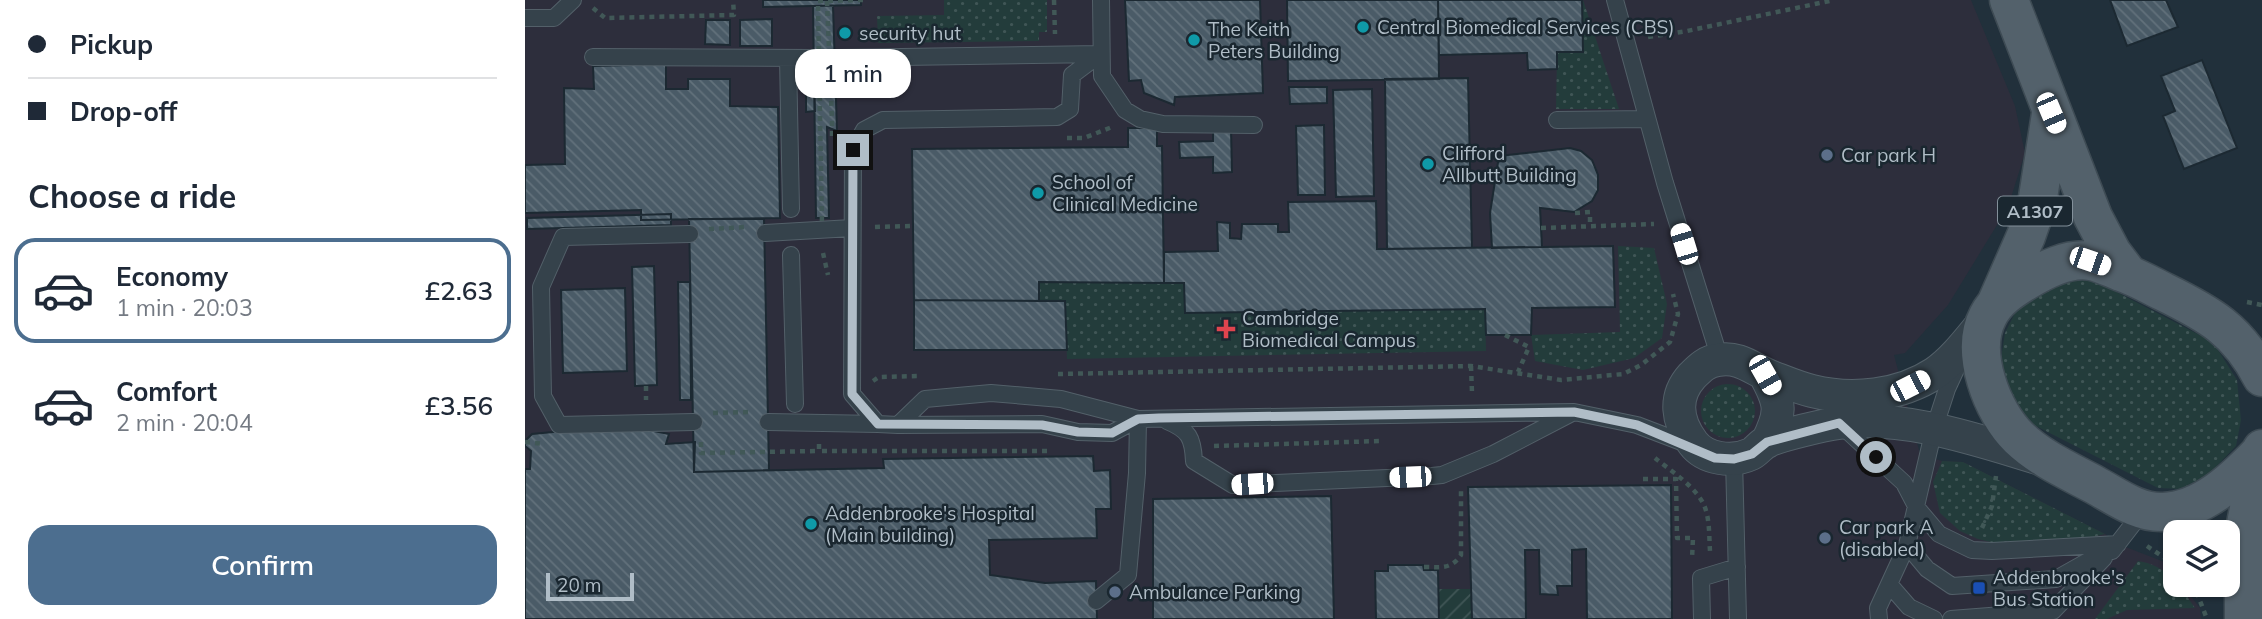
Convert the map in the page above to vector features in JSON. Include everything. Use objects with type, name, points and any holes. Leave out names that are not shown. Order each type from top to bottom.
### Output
[{"type":"main road","name":"A1307","points":[[2009,0],[2099,232],[2128,274]]},
{"type":"main road","name":"A1307","points":[[1991,311],[2026,236],[2037,204],[2051,113]]},
{"type":"main road","points":[[2261,451],[2244,470],[2216,493],[2163,519],[2049,462],[2019,439],[2002,421],[1986,387],[1981,350],[1991,311],[2040,272],[2072,261],[2090,261],[2128,274],[2210,315],[2240,342],[2262,377]]},
{"type":"main road","points":[[2210,315],[2262,323]]},
{"type":"main road","points":[[2243,619],[2244,534],[2261,451]]},
{"type":"main road","points":[[2229,597],[2243,619]]},
{"type":"street","points":[[1991,311],[1956,355],[1934,373],[1910,386],[1878,395],[1838,395],[1812,391],[1765,375],[1748,363],[1733,359],[1708,362],[1685,384],[1679,401],[1683,431],[1696,448],[1715,458],[1734,459],[1752,454],[1767,442],[1839,423],[1866,421],[1934,429],[2049,462]]},
{"type":"street","points":[[1765,375],[1777,396],[1777,420],[1767,442]]},
{"type":"lane","points":[[525,18],[554,18],[573,0]]},
{"type":"lane","points":[[1101,0],[1102,76],[1125,110],[1140,119],[1163,124],[1254,125]]},
{"type":"lane","points":[[1617,8],[1647,119],[1720,359]]},
{"type":"lane","points":[[835,58],[1100,54]]},
{"type":"lane","points":[[878,424],[852,394],[853,150],[865,130],[883,120],[1057,117],[1070,110],[1072,75],[1100,54]]},
{"type":"lane","points":[[593,57],[814,58]]},
{"type":"lane","points":[[788,58],[791,209]]},
{"type":"lane","points":[[1557,120],[1647,119]]},
{"type":"lane","points":[[765,233],[852,228]]},
{"type":"lane","points":[[690,234],[563,237],[541,287],[543,396],[559,425],[692,430]]},
{"type":"lane","points":[[792,255],[795,404]]},
{"type":"lane","points":[[1879,619],[1878,608],[1907,545],[1934,429],[1947,389],[1962,357],[1991,311]]},
{"type":"lane","points":[[898,425],[925,399],[991,393],[1061,399],[1138,419],[1574,412],[1637,425],[1696,448]]},
{"type":"lane","points":[[1159,418],[1183,427],[1193,443],[1194,461],[1233,485],[1441,475],[1493,454],[1574,412]]},
{"type":"lane","points":[[762,417],[898,425],[1042,425],[1078,432],[1112,433],[1138,419]]},
{"type":"lane","points":[[1096,601],[1128,575],[1137,473],[1138,419]]},
{"type":"lane","points":[[1839,423],[1904,483],[1917,508],[1939,534],[1972,550],[2118,544]]},
{"type":"lane","points":[[1734,459],[1738,619]]},
{"type":"lane","points":[[1907,545],[1927,569],[1952,586],[2056,579],[2163,519]]},
{"type":"lane","points":[[1951,619],[2053,611],[2118,544]]},
{"type":"lane","points":[[2056,619],[2118,544]]},
{"type":"lane","points":[[1702,619],[1701,578],[1737,567]]},
{"type":"lane","points":[[1889,584],[1909,607],[1934,619]]},
{"type":"path","points":[[590,6],[605,18],[734,15],[733,0]]},
{"type":"path","points":[[822,225],[818,4],[827,1],[863,0]]},
{"type":"path","points":[[1617,8],[1648,37],[1834,0]]},
{"type":"path","points":[[827,1],[833,143]]},
{"type":"path","points":[[1059,138],[1084,138],[1117,125]]},
{"type":"path","points":[[1575,213],[1590,212],[1590,226]]},
{"type":"path","points":[[1651,212],[1657,235]]},
{"type":"path","points":[[874,217],[874,227],[913,226]]},
{"type":"path","points":[[1541,228],[1654,224]]},
{"type":"path","points":[[1045,374],[1471,366],[1561,380],[1623,374],[1641,365],[1670,342],[1678,314],[1670,282]]},
{"type":"path","points":[[1506,335],[1529,347],[1518,372]]},
{"type":"path","points":[[852,394],[879,377],[921,376]]},
{"type":"path","points":[[733,413],[762,417]]},
{"type":"path","points":[[692,430],[701,439],[701,453],[818,451]]},
{"type":"path","points":[[1643,479],[1676,479],[1677,538],[1693,538],[1692,562],[1710,551],[1709,526],[1704,505],[1689,487],[1646,450]]},
{"type":"path","points":[[1424,567],[1448,567],[1457,562],[1461,555],[1461,485]]},
{"type":"path","points":[[2199,597],[2207,619]]},
{"type":"shaded area","name":"Cambridge Biomedical Campus","points":[[525,0],[1971,0],[2015,106],[2025,153],[2008,207],[1948,305],[1905,353],[1894,355],[1920,454],[1942,461],[1963,462],[2105,534],[2118,544],[2163,561],[2163,597],[2191,597],[2200,608],[2201,619],[525,619]]},
{"type":"green space","points":[[944,0],[1047,0],[1047,32],[1039,32],[1039,41],[878,43],[877,16],[944,15]]},
{"type":"green space","points":[[1582,0],[1619,109],[1556,109],[1557,52],[1583,52]]},
{"type":"green space","points":[[1618,246],[1654,248],[1667,304],[1662,338],[1634,358],[1583,370],[1535,361],[1531,335],[1620,332]]},
{"type":"green space","points":[[2078,278],[2101,284],[2213,342],[2237,380],[2241,420],[2236,446],[2209,474],[2181,489],[2158,488],[2030,423],[2006,395],[2000,365],[2005,333],[2018,307],[2047,283]]},
{"type":"green space","points":[[1039,282],[1184,283],[1185,313],[1485,309],[1486,351],[1067,359],[1065,301],[1039,301]]},
{"type":"green space","points":[[1728,384],[1747,392],[1755,411],[1747,430],[1728,438],[1709,430],[1701,411],[1709,392]]},
{"type":"green space","points":[[1942,461],[1963,462],[2105,534],[2085,539],[1999,544],[1960,531],[1940,513],[1933,482]]},
{"type":"green space","points":[[2138,561],[2163,571],[2163,597],[2187,597],[2195,608],[2127,610],[2107,619],[2095,619]]},
{"type":"green space","points":[[1439,589],[1471,589],[1472,619],[1439,619]]},
{"type":"building","points":[[763,0],[861,0],[861,5],[763,7]]},
{"type":"building","name":"The Keith Peters Building","points":[[1125,0],[1260,0],[1263,93],[1175,97],[1174,105],[1144,93],[1141,80],[1129,81]]},
{"type":"building","name":"Central Biomedical Services (CBS)","points":[[1287,0],[1438,0],[1439,79],[1288,81]]},
{"type":"building","points":[[1438,0],[1582,0],[1583,52],[1557,52],[1557,69],[1528,70],[1527,53],[1439,55]]},
{"type":"building","points":[[2110,0],[2166,0],[2178,27],[2127,46]]},
{"type":"building","points":[[813,6],[833,6],[837,131],[827,127],[829,218],[816,218]]},
{"type":"building","points":[[772,19],[772,46],[740,46],[740,20]]},
{"type":"building","points":[[706,20],[730,20],[730,45],[705,44]]},
{"type":"building","points":[[2202,60],[2237,148],[2184,169],[2163,116],[2175,111],[2161,76]]},
{"type":"building","points":[[666,64],[666,89],[688,89],[688,79],[730,79],[730,106],[778,107],[780,218],[641,220],[641,210],[525,213],[525,165],[565,164],[564,88],[594,89],[593,66]]},
{"type":"building","points":[[814,76],[815,111],[806,112],[806,77]]},
{"type":"building","name":"Clifford Allbutt Building","points":[[1468,78],[1472,248],[1387,249],[1385,79]]},
{"type":"building","points":[[1289,87],[1327,87],[1327,103],[1290,104]]},
{"type":"building","points":[[1372,89],[1374,196],[1336,197],[1333,90]]},
{"type":"building","points":[[1324,125],[1325,195],[1298,195],[1296,126]]},
{"type":"building","name":"School of Clinical Medicine","points":[[1128,128],[1157,128],[1157,146],[1162,146],[1164,283],[1039,282],[1039,301],[914,300],[912,149],[1128,147]]},
{"type":"building","points":[[1231,129],[1232,172],[1213,173],[1213,157],[1180,158],[1179,142],[1213,141],[1213,130]]},
{"type":"building","points":[[1570,148],[1581,151],[1592,160],[1598,175],[1598,190],[1592,201],[1574,212],[1540,208],[1542,247],[1492,248],[1490,213],[1499,156]]},
{"type":"building","points":[[1376,201],[1377,249],[1613,246],[1615,307],[1532,308],[1531,335],[1486,335],[1485,309],[1185,313],[1184,283],[1164,283],[1164,252],[1218,251],[1217,222],[1230,223],[1230,238],[1241,239],[1242,224],[1278,224],[1278,232],[1289,232],[1288,202]]},
{"type":"building","points":[[671,214],[671,225],[527,229],[527,218]]},
{"type":"building","points":[[689,219],[764,219],[769,470],[694,472]]},
{"type":"building","points":[[654,266],[657,385],[635,386],[632,267]]},
{"type":"building","points":[[678,282],[690,282],[691,400],[680,400]]},
{"type":"building","points":[[625,288],[627,371],[563,373],[561,290]]},
{"type":"building","points":[[914,300],[1065,301],[1067,350],[914,350]]},
{"type":"building","name":"Addenbrooke's Hospital (Main building)","points":[[574,430],[654,431],[669,434],[666,444],[695,442],[694,472],[884,468],[883,459],[1093,456],[1094,471],[1110,470],[1111,509],[1096,509],[1097,538],[989,540],[990,575],[1045,583],[1096,581],[1097,619],[525,619],[525,469],[530,469],[531,451],[525,446],[525,441],[532,434]]},
{"type":"building","points":[[1671,485],[1672,619],[1587,619],[1586,549],[1572,550],[1572,586],[1557,586],[1558,595],[1540,594],[1539,550],[1525,550],[1526,619],[1472,619],[1468,487]]},
{"type":"building","points":[[1331,496],[1334,619],[1153,619],[1153,499]]},
{"type":"building","points":[[1388,565],[1423,565],[1424,570],[1438,570],[1439,619],[1376,619],[1375,571],[1388,571]]},
{"type":"place","name":"Central Biomedical Services (CBS)","points":[[1363,27]]},
{"type":"place","name":"security hut","points":[[845,33]]},
{"type":"place","name":"The Keith Peters Building","points":[[1194,40]]},
{"type":"place","name":"Car park H","points":[[1827,155]]},
{"type":"place","name":"Clifford Allbutt Building","points":[[1428,164]]},
{"type":"place","name":"School of Clinical Medicine","points":[[1038,193]]},
{"type":"place","name":"Cambridge Biomedical Campus","points":[[1226,329]]},
{"type":"place","name":"Addenbrooke's Hospital (Main building)","points":[[811,524]]},
{"type":"place","name":"Car park A (disabled)","points":[[1825,538]]},
{"type":"place","name":"Addenbrooke's Bus Station","points":[[1979,588]]},
{"type":"place","name":"Ambulance Parking","points":[[1115,592]]},
{"type":"route","points":[[853,150],[852,394],[878,424],[1042,425],[1078,432],[1112,433],[1138,419],[1159,418],[1574,412],[1637,425],[1715,458],[1734,459],[1752,454],[1767,442],[1839,423],[1876,457]]}]
